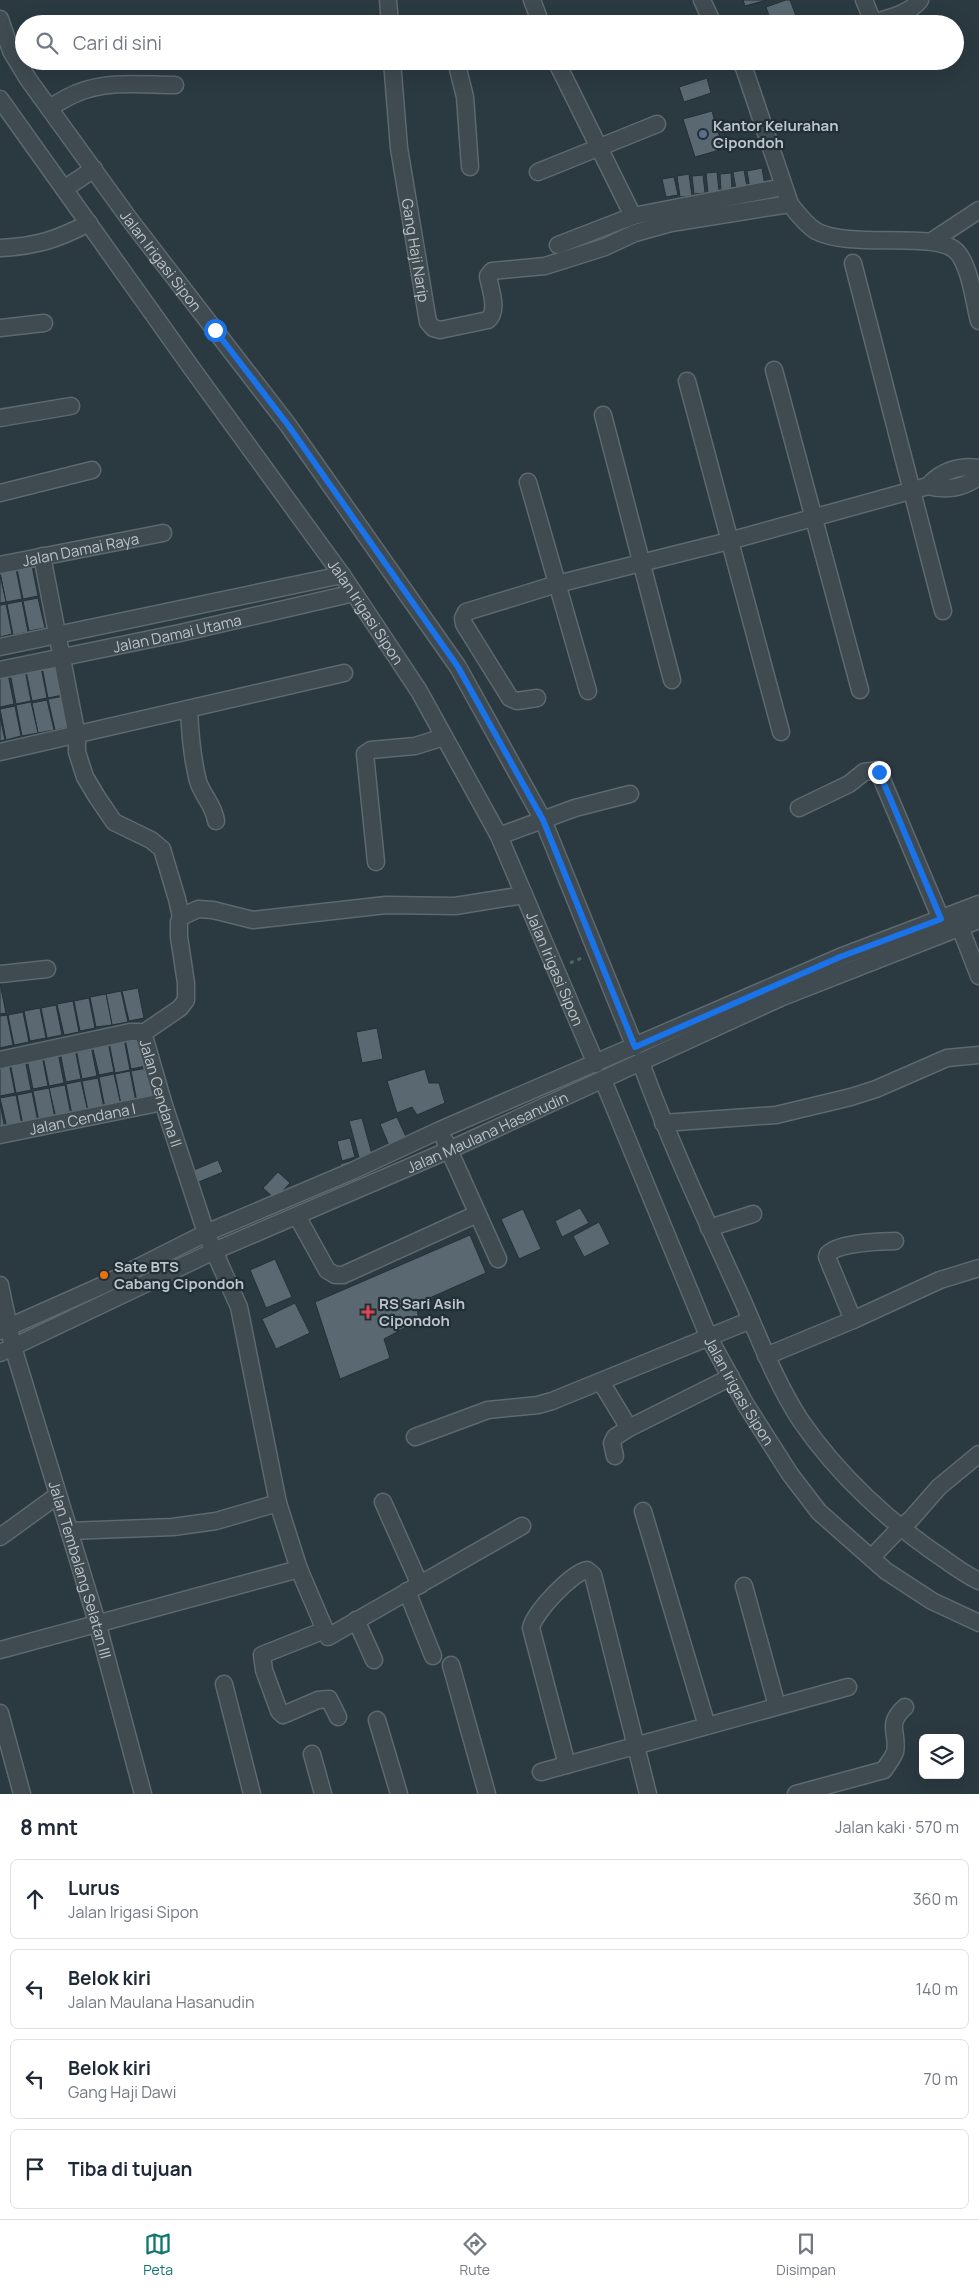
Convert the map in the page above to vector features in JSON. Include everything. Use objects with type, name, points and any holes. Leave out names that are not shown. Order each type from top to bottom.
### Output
[{"type":"street","points":[[388,0],[389,15]]},
{"type":"street","points":[[532,0],[538,15]]},
{"type":"street","points":[[702,0],[709,15]]},
{"type":"street","points":[[864,0],[869,15]]},
{"type":"street","points":[[894,15],[916,5],[920,0]]},
{"type":"street","name":"Jalan Irigasi Sipon","points":[[0,19],[11,52],[15,58]]},
{"type":"street","name":"Jalan Irigasi Sipon","points":[[23,70],[94,169],[288,425],[458,667],[540,821],[631,1049]]},
{"type":"street","name":"Gang Haji Narip","points":[[393,70],[398,148],[404,189],[430,326],[440,330],[488,320],[493,315],[494,309],[488,276],[492,271],[545,266],[605,247],[635,233],[671,223],[790,204]]},
{"type":"street","points":[[458,70],[465,97],[470,167]]},
{"type":"street","points":[[560,70],[633,216]]},
{"type":"street","points":[[746,70],[783,187],[790,204],[803,220],[817,231],[848,239],[885,242],[932,241],[951,246],[964,262],[979,321]]},
{"type":"street","points":[[49,108],[78,92],[95,87],[110,85],[175,85]]},
{"type":"street","name":"Jalan Irigasi Sipon","points":[[0,99],[342,575],[419,691],[501,835],[524,895],[598,1063]]},
{"type":"street","points":[[538,172],[657,124]]},
{"type":"street","points":[[64,189],[94,169]]},
{"type":"street","points":[[558,245],[633,216],[783,187]]},
{"type":"street","points":[[932,241],[979,210]]},
{"type":"street","points":[[0,248],[27,247],[50,241],[88,223]]},
{"type":"street","points":[[853,263],[943,611]]},
{"type":"street","points":[[0,328],[44,323]]},
{"type":"street","points":[[774,370],[860,690]]},
{"type":"street","points":[[687,381],[781,732]]},
{"type":"street","points":[[0,418],[71,406]]},
{"type":"street","points":[[602,416],[672,680]]},
{"type":"street","points":[[536,698],[512,700],[462,620],[468,611],[557,584],[641,564],[911,492],[928,486],[938,475],[967,466],[979,468]]},
{"type":"street","points":[[0,493],[92,470]]},
{"type":"street","points":[[928,486],[943,490],[971,482],[979,476]]},
{"type":"street","points":[[528,482],[588,691]]},
{"type":"street","name":"Jalan Damai Raya","points":[[0,566],[163,533]]},
{"type":"street","points":[[42,556],[77,736],[77,752],[85,777],[114,822],[151,840],[162,849],[169,868],[181,917],[179,937],[186,983],[186,1000],[180,1008],[142,1034]]},
{"type":"street","name":"Jalan Damai Utama","points":[[0,647],[342,575]]},
{"type":"street","name":"Jalan Damai Utama","points":[[0,670],[354,593]]},
{"type":"street","points":[[0,752],[77,736],[344,673]]},
{"type":"street","points":[[188,710],[191,740],[199,783],[211,804],[216,820]]},
{"type":"street","points":[[376,862],[365,754],[371,750],[415,746],[444,737]]},
{"type":"street","points":[[799,808],[849,784],[864,772],[878,770],[941,919]]},
{"type":"street","points":[[501,835],[611,798],[630,794]]},
{"type":"street","points":[[181,917],[198,910],[213,910],[253,920],[386,905],[455,906],[524,895]]},
{"type":"street","name":"Jalan Maulana Hasanudin","points":[[4,1329],[101,1286],[206,1233],[440,1130],[840,957],[979,904]]},
{"type":"street","name":"Jalan Maulana Hasanudin","points":[[7,1350],[218,1260],[297,1216],[404,1170],[451,1155],[607,1083],[780,998],[962,933],[979,920]]},
{"type":"street","points":[[962,933],[978,972]]},
{"type":"street","points":[[0,974],[48,969]]},
{"type":"street","name":"Jalan Cendana II","points":[[0,1060],[130,1032],[142,1034],[206,1233],[239,1307],[278,1503],[299,1568],[325,1630]]},
{"type":"street","points":[[660,1116],[776,1115],[876,1089],[947,1058],[979,1055]]},
{"type":"street","points":[[639,1067],[749,1321],[799,1418],[821,1450],[898,1530],[979,1581]]},
{"type":"street","name":"Jalan Irigasi Sipon","points":[[607,1083],[623,1127],[711,1337],[731,1377],[790,1474],[819,1512],[873,1555],[886,1571],[932,1601],[979,1623]]},
{"type":"street","name":"Jalan Cendana I","points":[[0,1135],[163,1102]]},
{"type":"street","points":[[440,1130],[498,1259]]},
{"type":"street","points":[[395,1151],[404,1170]]},
{"type":"street","points":[[297,1216],[327,1270],[335,1275],[343,1275],[477,1214]]},
{"type":"street","points":[[708,1228],[753,1214]]},
{"type":"street","points":[[853,1320],[828,1254],[837,1249],[850,1246],[895,1241]]},
{"type":"street","points":[[766,1356],[853,1320],[940,1280],[979,1268]]},
{"type":"street","points":[[0,1285],[4,1329]]},
{"type":"street","points":[[415,1437],[488,1410],[538,1405],[601,1382],[749,1321]]},
{"type":"street","name":"Jalan Tembalang Selatan III","points":[[4,1329],[7,1350],[58,1495],[97,1622],[143,1794]]},
{"type":"street","points":[[615,1456],[612,1443],[615,1437],[629,1428],[731,1377]]},
{"type":"street","points":[[601,1382],[629,1428]]},
{"type":"street","points":[[873,1555],[938,1487],[979,1454]]},
{"type":"street","points":[[0,1537],[58,1495]]},
{"type":"street","points":[[383,1502],[414,1588],[433,1656]]},
{"type":"street","points":[[69,1532],[173,1527],[216,1521],[278,1503]]},
{"type":"street","points":[[643,1511],[707,1726]]},
{"type":"street","points":[[338,1717],[330,1699],[318,1700],[283,1715],[279,1711],[264,1670],[262,1655],[325,1630],[328,1637],[522,1526]]},
{"type":"street","points":[[0,1650],[299,1568]]},
{"type":"street","points":[[567,1765],[531,1628],[532,1621],[540,1610],[581,1571],[587,1570],[593,1575],[648,1794]]},
{"type":"street","points":[[744,1586],[777,1706]]},
{"type":"street","points":[[356,1620],[374,1660]]},
{"type":"street","points":[[452,1665],[487,1794]]},
{"type":"street","points":[[224,1684],[252,1794]]},
{"type":"street","points":[[541,1772],[848,1687]]},
{"type":"street","points":[[796,1794],[884,1770],[895,1752],[893,1728],[898,1714],[905,1707]]},
{"type":"street","points":[[0,1713],[22,1794]]},
{"type":"street","points":[[377,1720],[399,1794]]},
{"type":"street","points":[[312,1754],[323,1794]]},
{"type":"path","points":[[566,965],[588,955]]},
{"type":"building","points":[[743,0],[767,0],[745,6]]},
{"type":"building","points":[[790,0],[796,15],[769,15],[766,7]]},
{"type":"building","points":[[707,78],[711,93],[684,102],[679,87]]},
{"type":"building","name":"Kantor Kelurahan Cipondoh","points":[[712,111],[723,149],[695,157],[683,119]]},
{"type":"building","points":[[762,168],[765,186],[750,189],[747,171]]},
{"type":"building","points":[[744,170],[747,187],[736,189],[733,172]]},
{"type":"building","points":[[717,172],[719,191],[708,193],[706,173]]},
{"type":"building","points":[[731,173],[732,191],[721,191],[720,174]]},
{"type":"building","points":[[689,174],[692,196],[680,197],[677,176]]},
{"type":"building","points":[[703,175],[705,193],[694,194],[692,176]]},
{"type":"building","points":[[674,177],[678,195],[666,197],[662,179]]},
{"type":"building","points":[[32,566],[38,596],[23,599],[17,569]]},
{"type":"building","points":[[16,569],[22,599],[6,602],[0,572]]},
{"type":"building","points":[[0,575],[6,602],[0,603]]},
{"type":"building","points":[[38,598],[45,628],[29,631],[23,601]]},
{"type":"building","points":[[22,601],[28,632],[13,635],[7,604]]},
{"type":"building","points":[[6,604],[12,634],[0,637],[0,605]]},
{"type":"building","points":[[57,664],[63,695],[48,698],[42,667]]},
{"type":"building","points":[[41,667],[47,698],[32,701],[26,671]]},
{"type":"building","points":[[25,670],[31,701],[16,704],[10,673]]},
{"type":"building","points":[[8,674],[14,704],[0,707],[0,676]]},
{"type":"building","points":[[64,696],[70,727],[55,730],[48,699]]},
{"type":"building","points":[[47,700],[54,730],[38,733],[32,703]]},
{"type":"building","points":[[31,702],[38,733],[22,736],[16,705]]},
{"type":"building","points":[[15,706],[21,736],[6,740],[0,709]]},
{"type":"building","points":[[0,717],[5,740],[0,741]]},
{"type":"building","points":[[0,983],[6,1013],[0,1014]]},
{"type":"building","points":[[138,988],[144,1018],[129,1021],[122,991]]},
{"type":"building","points":[[121,991],[128,1022],[112,1025],[106,994]]},
{"type":"building","points":[[106,994],[112,1025],[96,1027],[90,997]]},
{"type":"building","points":[[89,998],[95,1028],[80,1031],[74,1001]]},
{"type":"building","points":[[73,1001],[79,1032],[64,1035],[57,1004]]},
{"type":"building","points":[[56,1005],[62,1035],[47,1038],[41,1008]]},
{"type":"building","points":[[40,1008],[46,1038],[30,1041],[24,1011]]},
{"type":"building","points":[[23,1012],[29,1042],[14,1045],[8,1015]]},
{"type":"building","points":[[7,1015],[13,1045],[0,1048],[0,1016]]},
{"type":"building","points":[[377,1028],[383,1059],[362,1063],[356,1032]]},
{"type":"building","points":[[140,1036],[146,1066],[131,1069],[125,1039]]},
{"type":"building","points":[[124,1039],[130,1070],[115,1073],[109,1042]]},
{"type":"building","points":[[108,1042],[114,1072],[99,1075],[92,1045]]},
{"type":"building","points":[[91,1046],[97,1076],[82,1079],[76,1049]]},
{"type":"building","points":[[75,1049],[81,1079],[66,1082],[60,1052]]},
{"type":"building","points":[[58,1053],[64,1083],[49,1086],[43,1056]]},
{"type":"building","points":[[42,1056],[48,1086],[33,1089],[27,1059]]},
{"type":"building","points":[[25,1059],[31,1090],[16,1093],[10,1062]]},
{"type":"building","points":[[9,1063],[15,1093],[0,1096],[0,1065]]},
{"type":"building","points":[[147,1068],[153,1098],[137,1102],[131,1071]]},
{"type":"building","points":[[425,1069],[429,1083],[439,1083],[445,1103],[417,1115],[412,1107],[397,1113],[387,1081]]},
{"type":"building","points":[[130,1071],[136,1102],[121,1105],[115,1074]]},
{"type":"building","points":[[114,1074],[121,1105],[105,1108],[99,1077]]},
{"type":"building","points":[[98,1078],[104,1108],[88,1111],[82,1081]]},
{"type":"building","points":[[81,1081],[88,1112],[72,1115],[66,1084]]},
{"type":"building","points":[[65,1085],[71,1115],[56,1118],[49,1088]]},
{"type":"building","points":[[49,1088],[55,1118],[39,1122],[33,1091]]},
{"type":"building","points":[[32,1092],[38,1122],[23,1125],[17,1095]]},
{"type":"building","points":[[16,1095],[22,1125],[7,1128],[0,1098]]},
{"type":"building","points":[[0,1103],[5,1129],[0,1130]]},
{"type":"building","points":[[397,1117],[408,1141],[390,1148],[380,1124]]},
{"type":"building","points":[[362,1118],[373,1158],[360,1161],[349,1121]]},
{"type":"building","points":[[350,1138],[355,1157],[342,1161],[337,1141]]},
{"type":"building","points":[[357,1159],[359,1167],[343,1172],[340,1164]]},
{"type":"building","points":[[218,1160],[223,1172],[194,1184],[189,1172]]},
{"type":"building","points":[[278,1172],[290,1183],[275,1199],[263,1188]]},
{"type":"building","points":[[580,1208],[589,1223],[562,1237],[555,1221]]},
{"type":"building","points":[[523,1209],[541,1249],[519,1259],[501,1219]]},
{"type":"building","points":[[599,1222],[610,1244],[584,1257],[573,1236]]},
{"type":"building","name":"RS Sari Asih Cipondoh","points":[[470,1235],[486,1273],[416,1304],[419,1320],[384,1339],[390,1358],[340,1379],[315,1302]]},
{"type":"building","points":[[275,1259],[292,1297],[266,1308],[250,1270]]},
{"type":"building","points":[[295,1303],[310,1333],[276,1349],[262,1319]]},
{"type":"place","name":"Kantor Kelurahan Cipondoh","points":[[703,134]]},
{"type":"place","name":"Sate BTS Cabang Cipondoh","points":[[104,1275]]},
{"type":"place","name":"RS Sari Asih Cipondoh","points":[[368,1312]]},
{"type":"route","points":[[215,330],[288,425],[458,667],[543,820],[635,1047],[840,957],[941,919],[879,772]]}]
